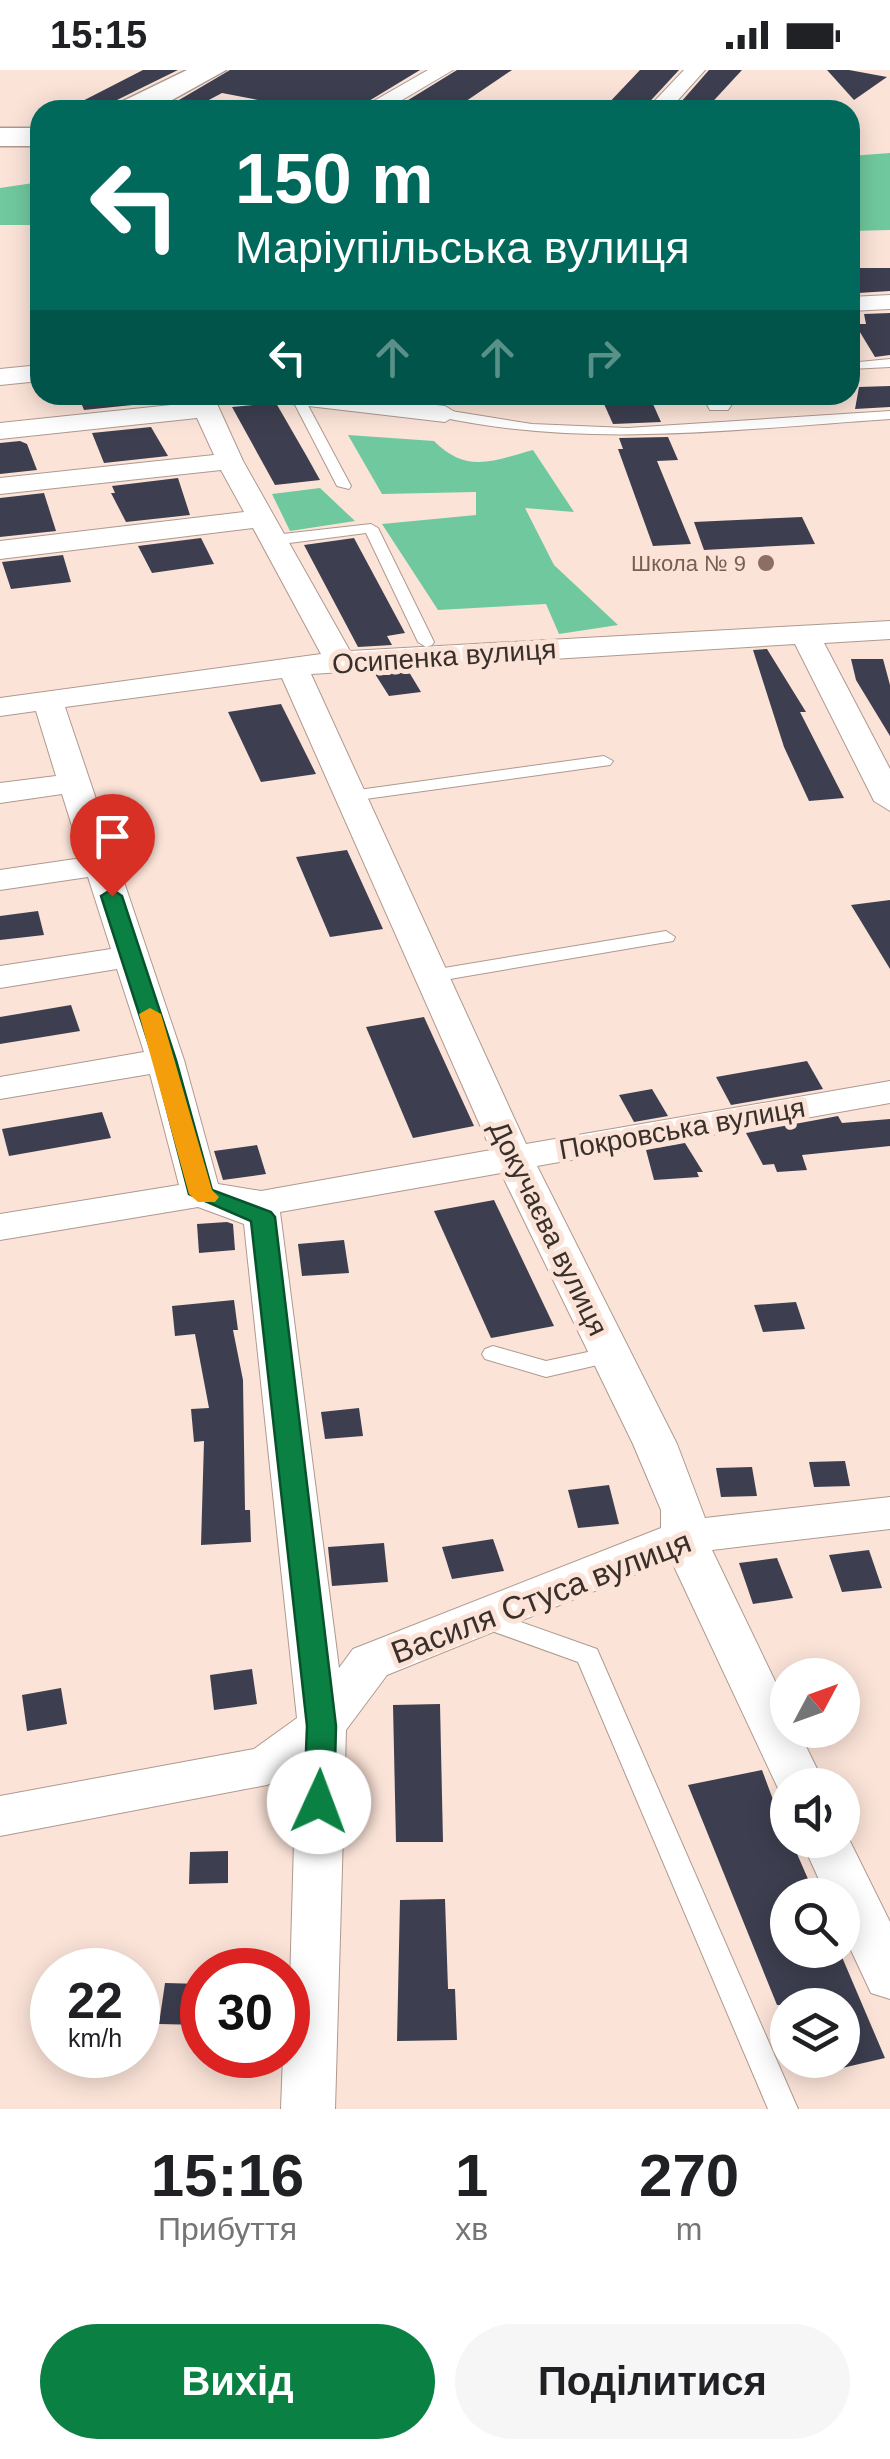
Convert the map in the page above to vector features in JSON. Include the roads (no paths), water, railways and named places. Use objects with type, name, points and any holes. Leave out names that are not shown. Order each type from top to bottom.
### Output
[{"type":"street","points":[[150,100],[211,70]]},
{"type":"street","points":[[387,100],[442,70]]},
{"type":"street","points":[[666,100],[695,70]]},
{"type":"street","points":[[0,137],[30,137]]},
{"type":"street","points":[[860,304],[890,302]]},
{"type":"street","points":[[0,432],[182,405]]},
{"type":"street","points":[[203,405],[340,661]]},
{"type":"street","points":[[367,405],[445,414]]},
{"type":"street","points":[[0,486],[230,461]]},
{"type":"street","points":[[0,550],[269,529]]},
{"type":"street","name":"Осипенка вулиця","points":[[0,707],[340,661],[890,630]]},
{"type":"street","points":[[805,634],[890,801]]},
{"type":"street","name":"Докучаєва вулиця","points":[[294,670],[513,1157],[683,1510],[683,1538],[792,1768]]},
{"type":"street","points":[[48,702],[165,1060],[201,1194],[262,1217],[322,1726],[308,2109]]},
{"type":"street","points":[[0,793],[75,783]]},
{"type":"street","points":[[0,880],[102,865]]},
{"type":"street","points":[[0,977],[131,956]]},
{"type":"street","points":[[0,1088],[165,1060]]},
{"type":"street","name":"Покровська вулиця","points":[[0,1227],[201,1194],[260,1204],[890,1092]]},
{"type":"street","name":"Василя Стуса вулиця","points":[[0,1816],[267,1766],[322,1726],[370,1662],[683,1538],[890,1512]]},
{"type":"street","points":[[834,1858],[890,1976]]},
{"type":"lane","points":[[860,366],[890,363]]},
{"type":"lane","points":[[294,405],[344,486]]},
{"type":"lane","points":[[445,414],[532,428],[627,432],[890,415]]},
{"type":"lane","points":[[269,529],[370,528],[426,642]]},
{"type":"lane","points":[[351,796],[604,761]]},
{"type":"lane","points":[[432,976],[666,936]]},
{"type":"lane","points":[[492,1354],[546,1369],[611,1355]]},
{"type":"lane","points":[[482,1617],[588,1656],[783,2109]]},
{"type":"place","name":"Школа № 9","points":[[766,563]]}]
